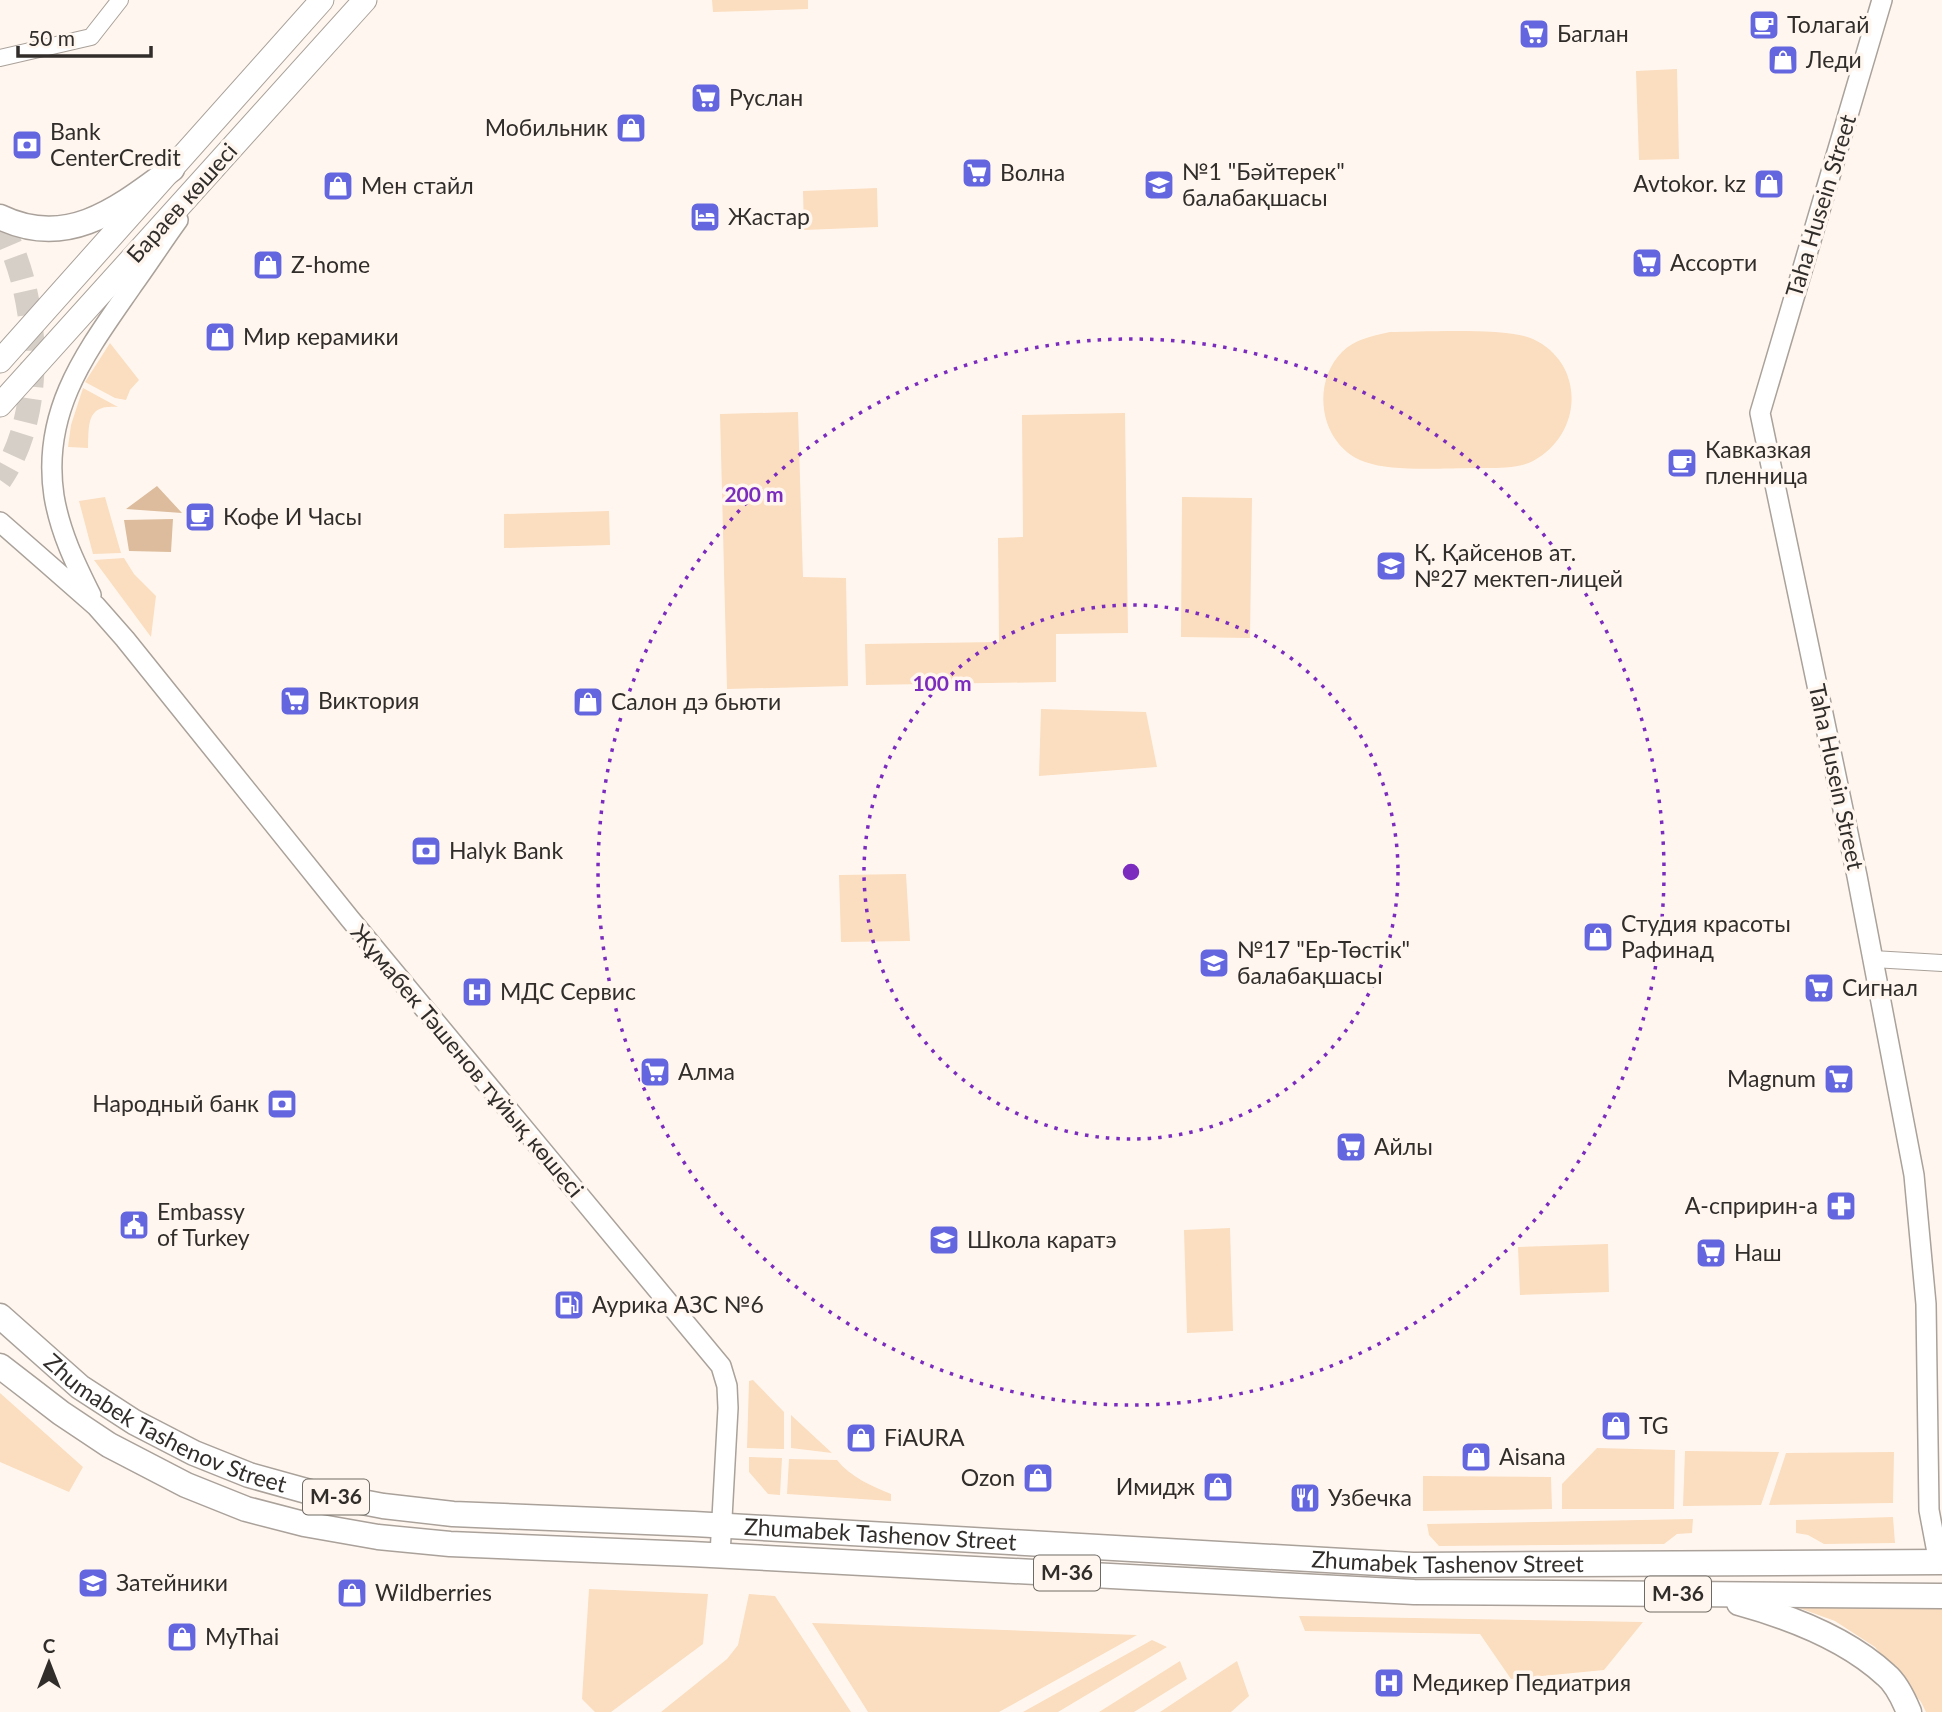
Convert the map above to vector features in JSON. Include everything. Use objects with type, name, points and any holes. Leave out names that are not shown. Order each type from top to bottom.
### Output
[{"type":"main road","name":"Бараев көшесі","points":[[0,361],[322,0]]},
{"type":"main road","name":"Бараев көшесі","points":[[0,405],[365,0]]},
{"type":"main road","points":[[277,51],[299,73]]},
{"type":"main road","points":[[0,217],[35,229],[79,225],[103,216],[172,169]]},
{"type":"main road","name":"Zhumabek Tashenov Street","points":[[0,1316],[80,1387],[134,1422],[194,1453],[249,1475],[310,1492],[395,1507],[453,1514],[723,1526],[1413,1566],[1941,1565]]},
{"type":"main road","name":"Zhumabek Tashenov Street","points":[[0,1366],[61,1413],[109,1445],[186,1485],[246,1508],[304,1524],[378,1537],[450,1544],[720,1555],[1414,1592],[1942,1596]]},
{"type":"main road","points":[[0,1381],[31,1406],[109,1445]]},
{"type":"main road","points":[[1704,1594],[1771,1612],[1823,1633],[1888,1676],[1909,1712]]},
{"type":"street","points":[[0,58],[91,37],[120,0]]},
{"type":"street","name":"Taha Husein Street","points":[[1882,0],[1760,414],[1873,960],[1914,1175],[1926,1304],[1929,1510],[1941,1565]]},
{"type":"street","points":[[96,606],[64,537],[54,494],[53,456],[59,418],[72,378],[91,343],[212,170]]},
{"type":"street","points":[[0,522],[96,606]]},
{"type":"street","name":"Жұмабек Тәшенов тұйық көшесі","points":[[96,606],[491,1091],[721,1366],[727,1386],[728,1409],[720,1555]]},
{"type":"street","points":[[1873,960],[1942,963]]},
{"type":"shaded area","points":[[712,0],[808,0],[808,9],[713,12]]},
{"type":"shaded area","points":[[1677,69],[1679,159],[1639,160],[1636,71]]},
{"type":"shaded area","points":[[877,188],[878,227],[804,230],[803,191]]},
{"type":"shaded area","points":[[1390,332],[1485,332],[1521,335],[1533,339],[1550,350],[1562,365],[1569,381],[1572,399],[1562,434],[1550,449],[1533,461],[1510,467],[1392,467],[1365,462],[1350,454],[1338,443],[1330,429],[1323,397],[1326,380],[1332,365],[1352,344]]},
{"type":"shaded area","points":[[110,343],[139,380],[126,400],[115,398],[85,382]]},
{"type":"shaded area","points":[[83,388],[118,407],[100,409],[91,417],[88,448],[68,447],[71,425]]},
{"type":"shaded area","points":[[798,412],[803,577],[846,578],[848,686],[727,689],[720,414]]},
{"type":"shaded area","points":[[1125,413],[1128,633],[1056,634],[1056,682],[866,685],[865,644],[999,642],[998,538],[1023,537],[1022,415]]},
{"type":"shaded area","points":[[157,486],[182,513],[126,509]]},
{"type":"shaded area","points":[[105,497],[121,553],[93,554],[79,501]]},
{"type":"shaded area","points":[[1182,497],[1252,498],[1250,638],[1181,637]]},
{"type":"shaded area","points":[[609,511],[610,545],[504,548],[504,514]]},
{"type":"shaded area","points":[[173,519],[171,552],[129,551],[124,520]]},
{"type":"shaded area","points":[[124,558],[134,574],[156,596],[151,637],[94,560]]},
{"type":"shaded area","points":[[1041,709],[1146,712],[1157,767],[1039,776]]},
{"type":"shaded area","points":[[906,874],[910,941],[841,942],[839,875]]},
{"type":"shaded area","points":[[1230,1228],[1233,1331],[1187,1333],[1184,1230]]},
{"type":"shaded area","points":[[1608,1244],[1609,1292],[1520,1295],[1518,1247]]},
{"type":"shaded area","points":[[753,1380],[784,1412],[784,1449],[747,1448],[749,1381]]},
{"type":"shaded area","points":[[0,1393],[83,1467],[69,1492],[0,1462]]},
{"type":"shaded area","points":[[791,1415],[832,1453],[791,1448]]},
{"type":"shaded area","points":[[1597,1448],[1675,1450],[1674,1509],[1562,1509],[1562,1484]]},
{"type":"shaded area","points":[[1685,1451],[1779,1452],[1761,1505],[1683,1506]]},
{"type":"shaded area","points":[[1894,1452],[1893,1503],[1769,1505],[1786,1453]]},
{"type":"shaded area","points":[[749,1457],[782,1458],[780,1495],[768,1494],[749,1472]]},
{"type":"shaded area","points":[[789,1459],[837,1460],[855,1476],[891,1494],[891,1501],[787,1494]]},
{"type":"shaded area","points":[[1423,1476],[1551,1477],[1552,1509],[1423,1511]]},
{"type":"shaded area","points":[[1893,1517],[1895,1543],[1824,1544],[1808,1535],[1796,1533],[1796,1520]]},
{"type":"shaded area","points":[[1693,1519],[1692,1533],[1677,1534],[1664,1544],[1439,1546],[1429,1535],[1427,1524]]},
{"type":"shaded area","points":[[589,1589],[708,1594],[703,1644],[611,1712],[595,1712],[582,1699]]},
{"type":"shaded area","points":[[749,1594],[775,1596],[851,1712],[661,1712],[727,1659],[738,1645]]},
{"type":"shaded area","points":[[1791,1605],[1942,1606],[1942,1712],[1926,1712],[1921,1702],[1875,1647],[1835,1621]]},
{"type":"shaded area","points":[[1299,1616],[1643,1622],[1604,1670],[1511,1679],[1480,1634],[1305,1631]]},
{"type":"shaded area","points":[[812,1623],[1137,1635],[999,1712],[868,1712]]},
{"type":"shaded area","points":[[1152,1640],[1167,1647],[1058,1712],[1023,1712]]},
{"type":"shaded area","points":[[1180,1661],[1187,1679],[1134,1712],[1099,1712]]},
{"type":"shaded area","points":[[1237,1661],[1249,1696],[1231,1712],[1160,1712]]},
{"type":"tunnel","points":[[0,224],[13,252],[23,284],[33,353],[31,388],[25,421],[15,453],[0,480]]},
{"type":"place","name":"Толагай","points":[[1764,25]]},
{"type":"place","name":"Баглан","points":[[1534,34]]},
{"type":"place","name":"Леди","points":[[1783,60]]},
{"type":"place","name":"Руслан","points":[[706,98]]},
{"type":"place","name":"Мобильник","points":[[631,128]]},
{"type":"place","name":"Bank CenterCredit","points":[[27,145]]},
{"type":"place","name":"Волна","points":[[977,173]]},
{"type":"place","name":"Avtokor. kz","points":[[1769,184]]},
{"type":"place","name":"№1 \"Бәйтерек\" балабақшасы","points":[[1159,185]]},
{"type":"place","name":"Мен стайл","points":[[338,186]]},
{"type":"place","name":"Жастар","points":[[705,217]]},
{"type":"place","name":"Ассорти","points":[[1647,263]]},
{"type":"place","name":"Z-home","points":[[268,265]]},
{"type":"place","name":"Мир керамики","points":[[220,337]]},
{"type":"place","name":"Кавказкая пленница","points":[[1682,463]]},
{"type":"place","name":"Кофе И Часы","points":[[200,517]]},
{"type":"place","name":"Қ. Қайсенов ат. №27 мектеп-лицей","points":[[1391,566]]},
{"type":"place","name":"Виктория","points":[[295,701]]},
{"type":"place","name":"Салон дэ бьюти","points":[[588,702]]},
{"type":"place","name":"Halyk Bank","points":[[426,851]]},
{"type":"place","name":"Студия красоты Рафинад","points":[[1598,937]]},
{"type":"place","name":"№17 \"Ер-Төстік\" балабақшасы","points":[[1214,963]]},
{"type":"place","name":"Сигнал","points":[[1819,988]]},
{"type":"place","name":"МДС Сервис","points":[[477,992]]},
{"type":"place","name":"Алма","points":[[655,1072]]},
{"type":"place","name":"Magnum","points":[[1839,1079]]},
{"type":"place","name":"Народный банк","points":[[282,1104]]},
{"type":"place","name":"Айлы","points":[[1351,1147]]},
{"type":"place","name":"А-спририн-а","points":[[1841,1206]]},
{"type":"place","name":"Embassy of Turkey","points":[[134,1225]]},
{"type":"place","name":"Школа каратэ","points":[[944,1240]]},
{"type":"place","name":"Наш","points":[[1711,1253]]},
{"type":"place","name":"Аурика АЗС №6","points":[[569,1305]]},
{"type":"place","name":"TG","points":[[1616,1426]]},
{"type":"place","name":"FiAURA","points":[[861,1438]]},
{"type":"place","name":"Aisana","points":[[1476,1457]]},
{"type":"place","name":"Ozon","points":[[1038,1478]]},
{"type":"place","name":"Имидж","points":[[1218,1487]]},
{"type":"place","name":"Узбечка","points":[[1305,1498]]},
{"type":"place","name":"Затейники","points":[[93,1583]]},
{"type":"place","name":"Wildberries","points":[[352,1593]]},
{"type":"place","name":"MyThai","points":[[182,1637]]},
{"type":"place","name":"Медикер Педиатрия","points":[[1389,1683]]}]
